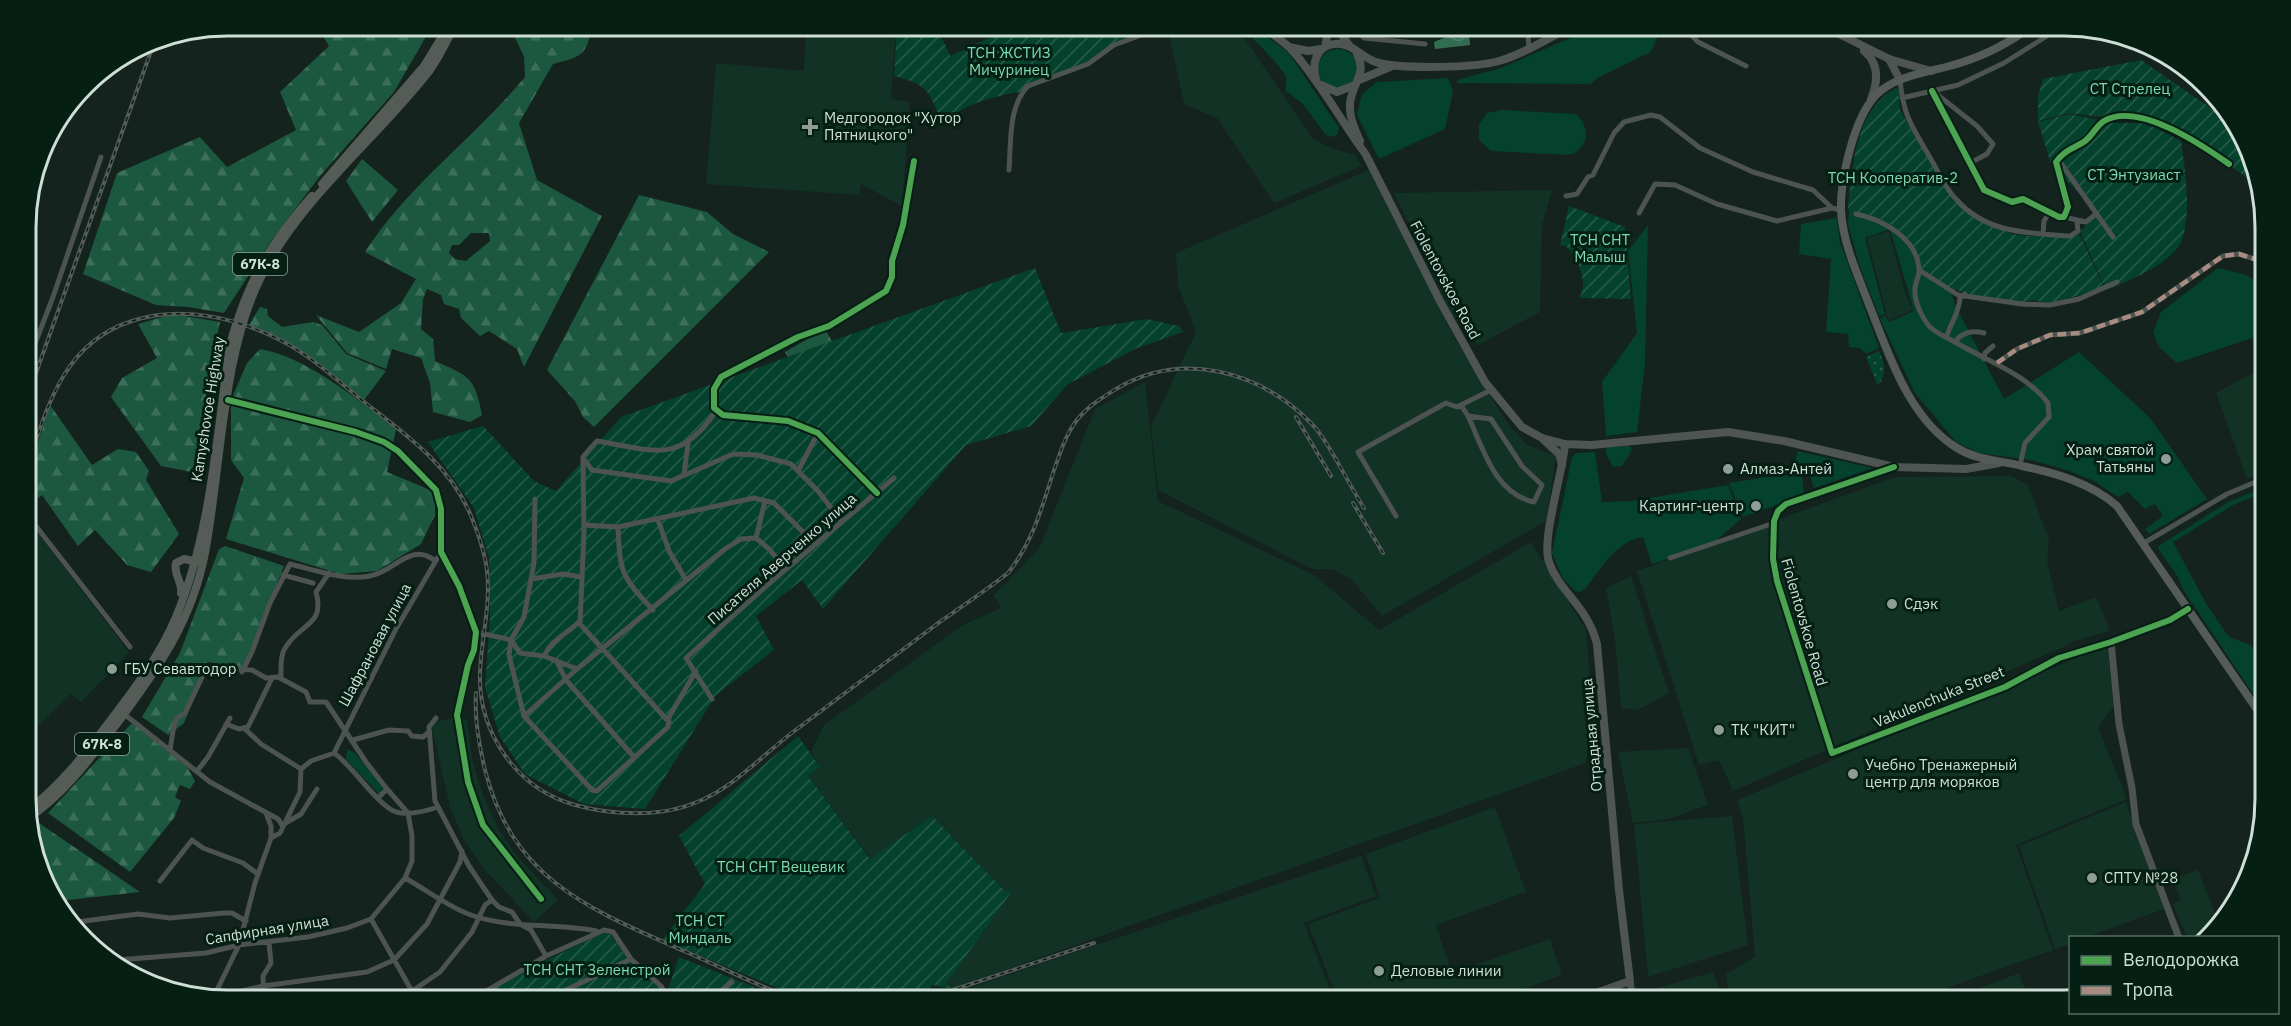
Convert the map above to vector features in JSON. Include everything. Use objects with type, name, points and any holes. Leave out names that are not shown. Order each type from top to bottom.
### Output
[{"type":"main road","name":"Kamyshovoe Highway","points":[[36,803],[63,779],[90,748],[146,672],[176,617],[195,560],[202,527],[230,345],[246,291],[262,260],[284,228],[424,66],[443,36]]},
{"type":"main road","name":"Kamyshovoe Highway","points":[[37,810],[75,776],[165,658],[194,591],[205,553],[228,400],[245,316],[269,262],[314,201],[431,68],[449,36]]},
{"type":"main road","name":"Fiolentovskoe Road","points":[[1275,36],[1289,46],[1318,81],[1335,111],[1365,154]]},
{"type":"main road","points":[[1318,81],[1314,60],[1328,36]]},
{"type":"main road","points":[[1341,36],[1352,48]]},
{"type":"main road","name":"Fiolentovskoe Road","points":[[1289,46],[1308,51],[1338,43],[1352,48],[1372,61],[1394,66],[1499,61],[1554,36]]},
{"type":"main road","points":[[1841,36],[1889,59],[1932,72]]},
{"type":"main road","points":[[1869,104],[1885,88],[1900,80],[1932,72],[1986,52],[2015,36]]},
{"type":"main road","points":[[1855,43],[1869,54],[1876,68],[1876,87],[1855,136],[1840,206],[1847,247],[1885,345],[1906,390],[1945,439],[1971,456],[1999,463],[2020,465],[2085,485],[2108,498],[2124,514],[2255,706]]},
{"type":"main road","name":"Fiolentovskoe Road","points":[[1352,48],[1362,68],[1350,113],[1365,154],[1441,303],[1491,390],[1522,427],[1542,438],[1565,444],[1580,445],[1728,432],[1784,441],[1894,467],[1966,469],[1999,463]]},
{"type":"main road","points":[[1889,59],[1900,80]]},
{"type":"main road","name":"Fiolentovskoe Road","points":[[1318,81],[1337,92],[1394,66]]},
{"type":"main road","points":[[1840,206],[1865,115],[1876,100],[1900,80]]},
{"type":"main road","points":[[1542,438],[1559,454],[1563,468]]},
{"type":"main road","name":"Отрадная улица","points":[[1565,444],[1563,468],[1546,552],[1554,572],[1588,617],[1597,644],[1619,890],[1630,981]]},
{"type":"main road","points":[[1563,468],[1567,456],[1580,445]]},
{"type":"main road","points":[[1966,469],[1975,464],[1971,456]]},
{"type":"main road","points":[[176,617],[182,589],[175,573],[176,563],[184,559],[195,560],[200,565],[194,591]]},
{"type":"main road","points":[[1604,990],[1630,981]]},
{"type":"street","points":[[1009,170],[1013,120],[1022,93],[1028,86],[1088,64],[1114,45],[1140,36]]},
{"type":"street","points":[[1362,36],[1425,44]]},
{"type":"street","points":[[1528,36],[1529,48]]},
{"type":"street","points":[[1692,36],[1698,42],[1746,66]]},
{"type":"street","points":[[1902,98],[1959,85],[2004,63],[2047,36]]},
{"type":"street","points":[[1352,48],[1364,38]]},
{"type":"street","points":[[1900,80],[1904,115],[1956,200],[2000,229],[2013,233],[2070,236],[2078,231],[2077,222]]},
{"type":"street","points":[[1932,91],[1984,190],[2012,202],[2023,199],[2049,213],[2077,222],[2086,222],[2096,214]]},
{"type":"street","points":[[1932,91],[1968,119],[1993,144],[1987,154],[1970,163]]},
{"type":"street","points":[[1566,195],[1577,194],[1587,177],[1593,175],[1614,133],[1624,122],[1651,115],[1660,117],[1700,148],[1728,162],[1813,190],[1840,206]]},
{"type":"street","points":[[2064,217],[2068,207],[2060,184],[2056,162],[2063,153],[2087,139],[2102,122],[2111,118],[2140,117],[2186,137],[2229,164]]},
{"type":"street","points":[[36,341],[101,157]]},
{"type":"street","points":[[669,722],[580,621],[584,525],[583,457],[597,441],[661,451],[674,450],[688,443],[706,426],[715,410],[714,389],[721,377],[798,337],[829,326],[886,291],[892,277],[892,261],[903,225],[914,161]]},
{"type":"street","points":[[2056,162],[2060,162],[2113,237]]},
{"type":"street","points":[[1639,213],[1655,184],[1675,185],[1717,204],[1777,221],[1840,206]]},
{"type":"street","points":[[2043,234],[2044,221],[2049,213]]},
{"type":"street","points":[[1856,214],[1875,218],[1897,231],[1914,255],[1919,270],[1914,292],[1929,325],[1955,342],[1997,363],[2036,391],[2050,408],[2046,421],[2025,443],[2020,465]]},
{"type":"street","points":[[1997,363],[2017,349],[2050,335],[2080,333],[2142,312],[2223,256],[2239,254],[2255,259]]},
{"type":"street","points":[[1919,270],[1958,295],[1965,294],[2022,304],[2050,305],[2079,299],[2117,282]]},
{"type":"street","points":[[1947,337],[1958,313],[1960,298],[1965,294]]},
{"type":"street","points":[[1955,342],[1962,334],[1971,331],[1984,333]]},
{"type":"street","points":[[1986,359],[1985,353],[1993,346]]},
{"type":"street","points":[[1396,516],[1358,452],[1446,403],[1457,407],[1491,390]]},
{"type":"street","points":[[228,400],[356,432],[384,442],[398,451],[436,490],[441,509],[441,552],[459,586],[476,632],[474,650],[468,665],[457,715],[468,782],[483,825],[541,899]]},
{"type":"street","points":[[1461,405],[1501,483],[1518,499],[1534,502],[1542,485],[1522,466],[1491,419],[1467,416]]},
{"type":"street","points":[[715,410],[723,415],[788,421],[818,433],[877,493]]},
{"type":"street","points":[[798,471],[818,433]]},
{"type":"street","points":[[684,475],[688,443]]},
{"type":"street","points":[[583,457],[592,470],[671,481],[733,454],[757,455],[790,464],[842,522]]},
{"type":"street","name":"Fiolentovskoe Road","points":[[1832,753],[1777,581],[1772,542],[1774,523],[1778,512],[1786,504],[1894,467]]},
{"type":"street","name":"Писателя Аверченко улица","points":[[696,671],[686,658],[786,569],[894,478]]},
{"type":"street","points":[[2144,543],[2227,494],[2255,482]]},
{"type":"street","points":[[584,525],[618,527],[754,498],[774,503],[789,515],[815,544]]},
{"type":"street","points":[[535,499],[536,544],[531,579],[524,617],[511,640],[509,655],[524,716],[592,790],[597,791],[668,727],[686,685],[696,671],[712,699]]},
{"type":"street","points":[[756,538],[765,501]]},
{"type":"street","points":[[658,520],[669,551],[686,580]]},
{"type":"street","points":[[1670,558],[1774,523]]},
{"type":"street","points":[[36,526],[130,647]]},
{"type":"street","points":[[618,527],[619,564],[625,581],[653,610]]},
{"type":"street","points":[[524,716],[686,580],[741,539],[756,538],[786,569]]},
{"type":"street","name":"Шафрановая улица","points":[[334,753],[434,560],[441,552]]},
{"type":"street","points":[[242,672],[283,574],[290,564],[328,573],[371,576],[416,553],[425,553],[434,560]]},
{"type":"street","points":[[281,678],[284,649],[296,633],[317,616],[320,609],[316,592],[328,573]]},
{"type":"street","points":[[283,574],[313,583]]},
{"type":"street","points":[[531,579],[563,574],[582,577]]},
{"type":"street","name":"Vakulenchuka Street","points":[[1832,753],[2005,687],[2059,658],[2170,620],[2188,609]]},
{"type":"street","points":[[544,656],[554,640],[567,634],[580,621]]},
{"type":"street","points":[[476,632],[511,640],[520,653],[544,656],[578,669]]},
{"type":"street","points":[[2111,642],[2119,724],[2132,788],[2136,824],[2178,936]]},
{"type":"street","points":[[556,660],[566,680],[634,757]]},
{"type":"street","points":[[170,750],[177,718],[185,713],[205,671],[252,670],[266,678],[281,678],[306,692],[310,702],[326,702],[387,789],[408,813],[412,836],[412,861],[405,878],[371,919],[411,990]]},
{"type":"street","points":[[226,724],[239,729],[248,727],[272,678]]},
{"type":"street","points":[[124,714],[210,783],[278,819],[282,825]]},
{"type":"street","points":[[197,771],[230,718]]},
{"type":"street","points":[[436,718],[430,724],[429,732],[435,785],[433,793],[438,807],[492,900],[499,907],[512,912],[520,924],[531,930],[546,956]]},
{"type":"street","points":[[244,728],[261,744],[301,769]]},
{"type":"street","points":[[352,740],[389,730],[408,731],[412,736],[423,737],[429,732]]},
{"type":"street","points":[[271,838],[280,833],[300,792],[301,769],[311,761],[334,753],[345,761],[395,812],[408,813],[438,807]]},
{"type":"street","points":[[282,825],[302,814],[316,789]]},
{"type":"street","points":[[379,797],[387,789]]},
{"type":"street","points":[[217,989],[239,945],[258,874],[271,838],[272,826],[266,813]]},
{"type":"street","points":[[160,880],[192,840],[203,848],[243,863],[258,874]]},
{"type":"street","points":[[244,990],[367,972],[394,960],[428,924],[460,862],[462,851]]},
{"type":"street","points":[[405,878],[479,917],[520,924],[545,924],[597,932],[613,932],[631,959],[663,990]]},
{"type":"street","points":[[417,990],[440,972],[472,932],[485,905],[492,900]]},
{"type":"street","points":[[81,921],[138,914],[170,918],[224,913],[231,913],[246,921]]},
{"type":"street","name":"Сапфирная улица","points":[[124,959],[206,953],[239,945],[269,943],[347,928],[371,919]]},
{"type":"street","points":[[488,990],[546,956],[597,932]]},
{"type":"street","points":[[263,990],[263,976],[271,963],[269,943]]},
{"type":"street","points":[[566,990],[631,959]]},
{"type":"street","points":[[1630,981],[1631,990]]},
{"type":"street","points":[[722,990],[732,982]]},
{"type":"shaded area","name":"Медгородок \"Хутор Пятницкого\"","points":[[806,36],[895,36],[891,99],[910,102],[902,206],[861,184],[859,195],[706,184],[716,63],[804,71]]},
{"type":"shaded area","points":[[1169,36],[1238,36],[1245,39],[1313,139],[1333,149],[1356,155],[1361,166],[1274,203],[1217,118],[1184,104]]},
{"type":"shaded area","points":[[1369,170],[1453,335],[1506,421],[1527,445],[1556,456],[1546,521],[1382,616],[1351,579],[1332,569],[1312,569],[1158,490],[1151,426],[1196,332],[1178,285],[1176,253]]},
{"type":"shaded area","points":[[1552,190],[1542,225],[1540,312],[1478,345],[1453,316],[1394,193]]},
{"type":"shaded area","points":[[1889,231],[1905,292],[1913,310],[1888,320],[1867,238]]},
{"type":"shaded area","points":[[2255,372],[2255,476],[2247,479],[2216,393]]},
{"type":"shaded area","points":[[1145,382],[1158,501],[1314,575],[1379,630],[1531,542],[1586,630],[1591,693],[1586,763],[952,989],[946,985],[1005,891],[932,816],[871,859],[808,776],[820,767],[811,751],[824,725],[963,625],[1001,608],[994,595],[1039,549],[1095,409]]},
{"type":"shaded area","points":[[2011,476],[2028,485],[2049,540],[2047,561],[2059,611],[2096,597],[2110,631],[2070,642],[2070,644],[1733,791],[1719,760],[1699,765],[1637,571],[1895,477]]},
{"type":"shaded area","points":[[36,531],[129,652],[81,702],[71,694],[36,728]]},
{"type":"shaded area","points":[[1631,576],[1669,693],[1638,710],[1621,708],[1615,639],[1606,588]]},
{"type":"shaded area","points":[[2107,645],[2114,706],[2098,727],[2127,799],[2016,845],[2053,950],[1941,990],[1728,990],[1726,974],[1755,957],[1743,818],[1737,800]]},
{"type":"shaded area","points":[[467,719],[472,758],[482,793],[499,830],[520,859],[558,900],[534,922],[484,869],[464,840],[450,807],[431,724],[435,721]]},
{"type":"shaded area","points":[[1688,748],[1708,805],[1668,819],[1633,823],[1618,752]]},
{"type":"shaded area","name":"СПТУ №28","points":[[2126,802],[2164,909],[2090,936],[2069,936],[2069,944],[2055,949],[2019,846]]},
{"type":"shaded area","points":[[1495,807],[1526,892],[1436,925],[1452,973],[1550,939],[1562,975],[1519,990],[1334,990],[1308,924],[1380,898],[1366,854]]},
{"type":"shaded area","points":[[1732,816],[1748,945],[1648,977],[1634,824]]},
{"type":"shaded area","points":[[1361,856],[1376,896],[1304,923],[1330,990],[964,990]]},
{"type":"shaded area","points":[[2198,870],[2216,915],[2197,936],[2187,936],[2173,904],[2181,900],[2172,879]]},
{"type":"shaded area","points":[[1713,972],[1720,990],[1650,990]]},
{"type":"shaded area","points":[[2019,973],[2025,990],[1975,990]]},
{"type":"green space","points":[[323,36],[426,36],[394,92],[320,176],[271,241],[224,313],[156,305],[83,274],[117,173],[200,137],[227,167],[296,130],[280,92],[329,46]]},
{"type":"green space","points":[[514,36],[590,36],[585,49],[577,57],[553,64],[519,123],[537,180],[602,216],[524,367],[517,349],[489,331],[480,336],[461,318],[459,309],[444,304],[441,295],[427,289],[423,299],[421,329],[433,339],[435,361],[456,370],[469,379],[473,385],[482,415],[470,422],[433,412],[430,383],[421,358],[392,349],[386,369],[347,353],[316,315],[359,332],[401,303],[416,279],[365,252],[382,228],[421,183],[485,121],[525,77],[524,56]],"holes":[[[471,233],[489,233],[490,241],[466,261],[455,259],[449,253],[452,245],[459,245]]]},
{"type":"green space","name":"ТСН ЖСТИЗ Мичуринец","points":[[896,36],[939,36],[950,56],[993,36],[1135,36],[1113,43],[1088,63],[1021,92],[984,100],[940,119],[925,89],[913,82],[894,76]]},
{"type":"green space","points":[[1250,36],[1266,36],[1288,52],[1339,128],[1337,135],[1330,137],[1325,134],[1303,104],[1286,91],[1286,77],[1283,72]]},
{"type":"green space","points":[[1575,36],[1658,36],[1651,52],[1601,76],[1590,84],[1457,83],[1457,80],[1501,68]]},
{"type":"green space","points":[[1338,49],[1352,55],[1358,69],[1352,83],[1338,89],[1324,83],[1318,69],[1324,55]]},
{"type":"green space","name":"СТ Стрелец","points":[[2141,60],[2217,112],[2240,154],[2248,179],[2143,115],[2100,117],[2069,113],[2038,121],[2038,97],[2043,79]]},
{"type":"green space","points":[[1448,78],[1453,92],[1445,129],[1379,159],[1357,115],[1362,94],[1377,82]]},
{"type":"green space","points":[[1896,88],[1899,94],[1905,231],[1947,274],[1955,305],[2004,399],[2079,352],[2150,418],[2207,499],[2149,534],[2145,529],[2163,516],[2155,504],[2145,509],[2128,492],[2118,497],[2094,481],[2067,470],[2031,460],[1979,453],[1956,442],[1915,393],[1880,319],[1885,316],[1889,322],[1914,311],[1890,229],[1865,238],[1885,314],[1879,316],[1860,267],[1848,224],[1852,174],[1883,96]]},
{"type":"green space","name":"ТСН Кооператив-2","points":[[1899,88],[1899,108],[1945,188],[1985,223],[2012,234],[2071,237],[2079,233],[2105,289],[2049,303],[2032,300],[2023,302],[1970,294],[1946,286],[1923,270],[1905,237],[1891,224],[1848,210],[1854,158],[1865,123],[1873,108],[1884,96]]},
{"type":"green space","points":[[1502,110],[1576,114],[1586,131],[1584,143],[1576,152],[1569,155],[1491,151],[1479,140],[1479,124],[1487,113]]},
{"type":"green space","name":"СТ Энтузиаст","points":[[2069,114],[2113,123],[2146,123],[2181,141],[2185,167],[2187,214],[2181,241],[2175,251],[2160,264],[2106,290],[2080,231],[2099,214],[2051,164],[2038,122]]},
{"type":"green space","points":[[362,159],[398,190],[372,222],[346,181]]},
{"type":"green space","points":[[639,195],[707,212],[733,234],[769,252],[594,427],[583,417],[575,401],[547,370]]},
{"type":"green space","name":"ТСН СНТ Малыш","points":[[1569,206],[1625,227],[1631,299],[1579,298],[1583,285],[1581,271],[1566,246],[1560,245]]},
{"type":"green space","points":[[1837,218],[1840,242],[1879,348],[1866,354],[1860,348],[1849,347],[1848,334],[1826,332],[1831,259],[1799,254],[1801,224]]},
{"type":"green space","points":[[1648,225],[1645,364],[1637,432],[1606,436],[1602,382],[1637,333],[1628,251]]},
{"type":"green space","points":[[1035,268],[1061,333],[1147,319],[1179,326],[1183,332],[1137,348],[1068,384],[1031,426],[966,445],[823,609],[802,580],[756,616],[774,650],[716,695],[645,809],[584,804],[525,774],[500,737],[485,687],[490,616],[489,558],[474,508],[428,442],[483,426],[534,481],[556,491],[621,417]]},
{"type":"green space","points":[[2218,268],[2246,275],[2255,280],[2255,337],[2177,363],[2159,347],[2153,333],[2161,312]]},
{"type":"green space","points":[[260,307],[267,309],[268,316],[282,327],[313,322],[322,325],[346,354],[386,371],[364,400],[324,367],[296,348],[249,325]]},
{"type":"green space","points":[[173,314],[220,322],[206,393],[205,441],[191,472],[161,466],[111,397],[122,378],[157,358],[138,324]]},
{"type":"green space","points":[[825,329],[847,368],[799,377],[785,352]]},
{"type":"green space","points":[[260,349],[296,361],[314,370],[396,429],[387,472],[435,492],[435,515],[421,544],[377,571],[340,574],[226,539],[244,478],[231,460],[231,408],[234,393],[247,363]]},
{"type":"green space","points":[[1879,351],[1884,369],[1878,386],[1866,357]]},
{"type":"green space","points":[[50,405],[92,465],[118,449],[136,452],[149,471],[146,480],[179,534],[151,572],[127,565],[95,530],[78,546],[42,495],[36,500],[36,449]]},
{"type":"green space","points":[[1630,446],[1632,450],[1622,466],[1613,467],[1605,452],[1607,447]]},
{"type":"green space","points":[[1797,451],[1873,468],[1814,488],[1808,469],[1795,464]]},
{"type":"green space","points":[[1595,452],[1602,502],[1631,501],[1728,485],[1741,519],[1712,544],[1652,564],[1643,537],[1633,540],[1610,557],[1585,589],[1580,592],[1575,591],[1562,577],[1552,553],[1572,457],[1576,453]]},
{"type":"green space","name":"Картинг-центр","points":[[1779,475],[1802,476],[1804,495],[1743,517],[1729,483]]},
{"type":"green space","points":[[2255,491],[2255,496],[2235,504],[2173,542],[2207,605],[2229,637],[2251,645],[2255,653],[2255,697],[2157,547],[2228,502]]},
{"type":"green space","points":[[225,546],[284,566],[243,670],[208,662],[184,723],[168,735],[142,717],[180,653],[219,549]]},
{"type":"green space","points":[[132,723],[187,767],[195,781],[190,789],[180,785],[175,797],[181,801],[174,818],[130,872],[48,813]]},
{"type":"green space","name":"ТСН СНТ Вещевик","points":[[798,736],[820,767],[808,776],[870,859],[932,816],[1005,891],[1012,891],[946,984],[952,989],[933,985],[928,990],[783,990],[662,940],[705,884],[679,836]]},
{"type":"green space","points":[[347,749],[355,753],[384,788],[379,794],[346,759]]},
{"type":"green space","points":[[38,822],[140,892],[65,900],[51,872],[43,849]]},
{"type":"green space","name":"ТСН СНТ Зеленстрой","points":[[605,932],[611,935],[628,958],[665,990],[485,990]]},
{"type":"green space","name":"ТСН СНТ Зеленстрой","points":[[679,957],[762,990],[668,990]]},
{"type":"water","points":[[1448,36],[1469,36],[1470,45],[1435,49],[1434,42]]},
{"type":"railway","points":[[36,373],[150,53]]},
{"type":"railway","points":[[36,440],[51,400],[74,361],[89,345],[108,331],[132,321],[169,314],[207,316],[245,325],[292,346],[413,441],[440,468],[462,498],[479,536],[487,571],[488,597],[480,673],[481,695],[486,717],[505,756],[535,786],[554,797],[575,805],[620,813],[668,811],[697,802],[724,788],[814,716],[1008,573],[1030,537],[1062,446],[1074,424],[1099,400],[1141,377],[1166,370],[1192,369],[1218,372],[1243,379],[1267,390],[1290,405],[1318,431],[1364,508]]},
{"type":"railway","points":[[1296,417],[1331,476]]},
{"type":"railway","points":[[1353,503],[1383,553]]},
{"type":"railway","points":[[476,693],[476,722],[481,751],[498,808],[515,839],[535,865],[559,886],[617,920],[772,990]]},
{"type":"railway","points":[[953,990],[1094,943]]},
{"type":"marked path","points":[[1997,363],[2017,349],[2050,335],[2080,333],[2142,312],[2223,256],[2239,254],[2255,259]]},
{"type":"cycle path","points":[[1932,91],[1984,190],[2012,202],[2023,199],[2059,217],[2064,217],[2068,207],[2056,162],[2066,152],[2088,139],[2101,123],[2118,116],[2134,117],[2169,128],[2203,146],[2229,164]]},
{"type":"cycle path","points":[[877,493],[818,433],[788,421],[723,415],[714,408],[714,389],[721,377],[798,337],[829,326],[886,291],[892,277],[892,261],[903,225],[914,161]]},
{"type":"cycle path","points":[[228,400],[356,432],[384,442],[398,451],[436,490],[441,509],[441,552],[459,586],[476,632],[474,650],[468,665],[457,715],[468,782],[483,825],[541,899]]},
{"type":"cycle path","points":[[1894,467],[1786,504],[1778,511],[1774,521],[1773,559],[1777,581],[1832,753],[2005,687],[2059,658],[2170,620],[2188,609]]},
{"type":"place","name":"Медгородок \"Хутор Пятницкого\"","points":[[810,127]]},
{"type":"place","name":"Храм святой Татьяны","points":[[2166,459]]},
{"type":"place","name":"Алмаз-Антей","points":[[1728,469]]},
{"type":"place","name":"Картинг-центр","points":[[1756,506]]},
{"type":"place","name":"Сдэк","points":[[1892,604]]},
{"type":"place","name":"ГБУ Севавтодор","points":[[112,669]]},
{"type":"place","name":"ТК \"КИТ\"","points":[[1719,730]]},
{"type":"place","name":"Учебно Тренажерный центр для моряков","points":[[1853,774]]},
{"type":"place","name":"СПТУ №28","points":[[2092,878]]},
{"type":"place","name":"Деловые линии","points":[[1379,971]]},
{"type":"park label","name":"ТСН СТ Миндаль","points":[[700,930]]}]
